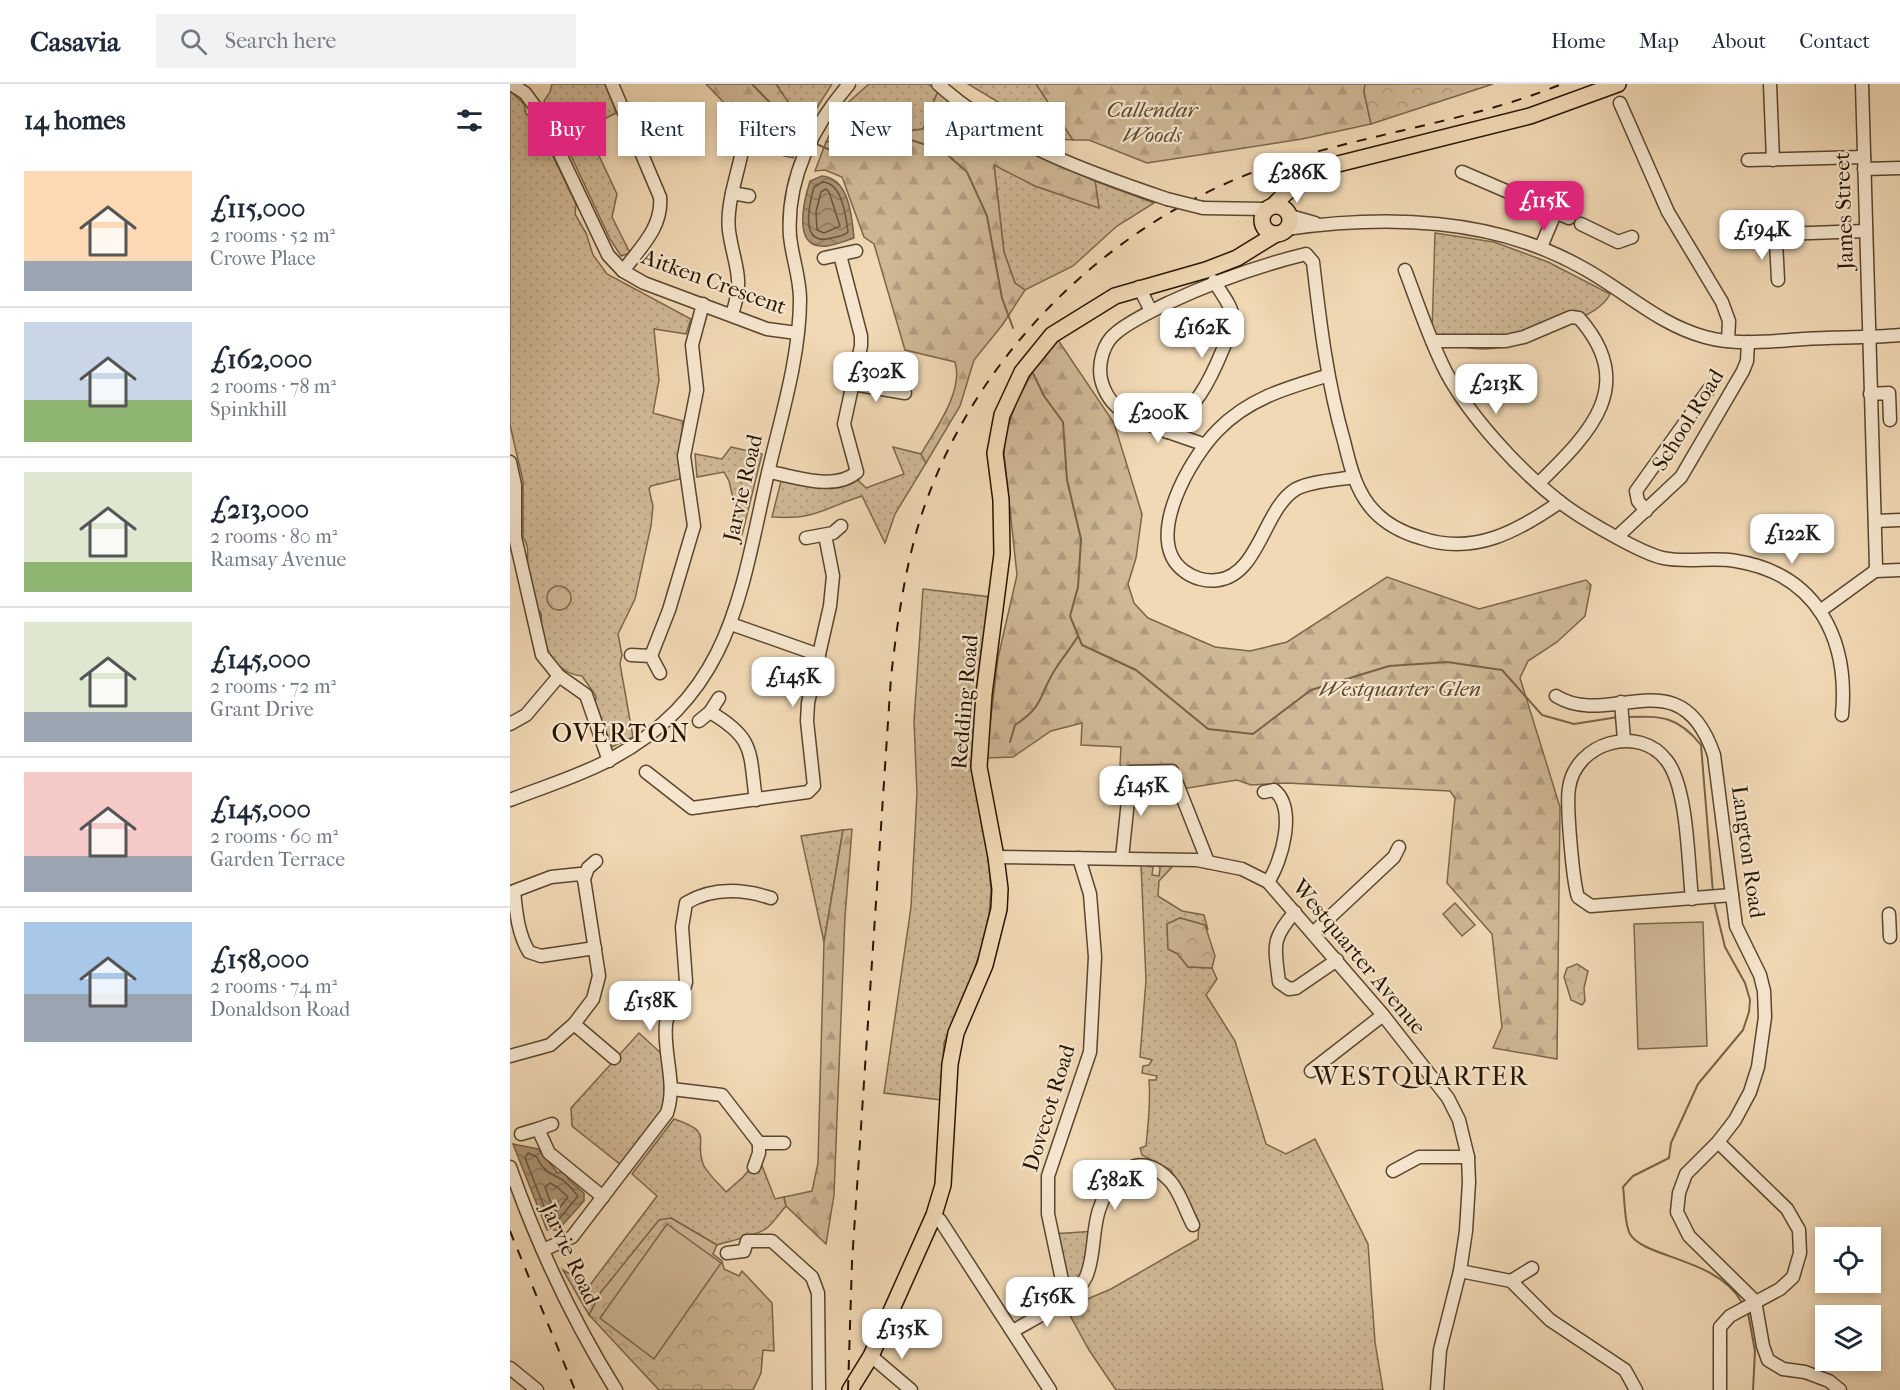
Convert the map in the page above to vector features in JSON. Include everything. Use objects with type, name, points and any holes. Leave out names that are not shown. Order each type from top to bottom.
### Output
[{"type":"main road","name":"Redding Road","points":[[850,1390],[871,1356],[934,1215],[943,1185],[950,1064],[956,1032],[985,965],[999,909],[1000,889],[996,857],[979,767],[984,694],[1002,565],[1001,500],[995,453],[1002,415],[1022,372],[1052,335],[1105,301],[1139,287],[1206,270],[1237,258],[1254,245],[1275,219],[1287,190],[1334,165],[1530,116],[1618,84]]},
{"type":"street","name":"Aitken Crescent","points":[[511,84],[525,93],[542,116],[608,255],[623,271],[644,283],[767,329],[797,333]]},
{"type":"street","points":[[612,84],[619,102]]},
{"type":"street","name":"Jarvie Road","points":[[510,800],[609,761],[653,733],[688,700],[711,668],[739,601],[769,472],[797,333],[800,297],[789,216],[794,182],[818,124],[849,84]]},
{"type":"street","points":[[938,84],[988,121],[1038,149],[1080,169],[1167,199],[1203,208],[1247,210],[1275,219],[1319,225],[1348,222],[1433,223],[1495,233],[1558,253],[1614,286],[1668,324],[1703,337],[1748,342],[1900,335]]},
{"type":"street","points":[[1770,84],[1773,160]]},
{"type":"street","name":"James Street","points":[[1862,84],[1875,571]]},
{"type":"street","points":[[1620,103],[1668,212],[1722,302],[1729,321],[1728,341]]},
{"type":"street","points":[[623,271],[659,223],[660,197],[641,156]]},
{"type":"street","points":[[732,314],[738,297],[740,277],[728,229],[732,194],[741,156]]},
{"type":"street","points":[[1748,160],[1864,163],[1900,168]]},
{"type":"street","points":[[1462,172],[1569,218]]},
{"type":"street","points":[[732,194],[749,196]]},
{"type":"street","points":[[1541,247],[1562,197]]},
{"type":"street","points":[[1581,224],[1618,242],[1632,237]]},
{"type":"street","points":[[1778,280],[1776,240],[1782,234],[1866,231]]},
{"type":"street","points":[[824,258],[856,251]]},
{"type":"street","points":[[1205,445],[1167,432],[1124,412],[1115,404],[1103,386],[1100,372],[1101,360],[1108,341],[1115,333],[1151,311],[1214,281],[1261,265],[1306,254],[1313,262],[1326,376],[1354,477],[1374,511],[1388,523],[1408,534],[1432,542],[1479,543],[1506,535],[1560,502]]},
{"type":"street","points":[[769,472],[829,482],[842,480],[856,472],[844,424],[861,346],[861,336],[840,255]]},
{"type":"street","points":[[1405,270],[1432,341],[1447,373],[1473,412],[1539,483],[1560,502],[1645,552],[1663,558],[1732,561],[1763,567],[1792,582],[1820,611],[1837,645],[1843,665],[1845,685],[1842,715]]},
{"type":"street","points":[[1167,432],[1194,405],[1209,382],[1230,330],[1233,319],[1231,310],[1214,281]]},
{"type":"street","points":[[1139,287],[1151,311]]},
{"type":"street","points":[[660,673],[651,656],[669,610],[694,526],[684,456],[697,390],[692,345],[703,304]]},
{"type":"street","points":[[1432,341],[1506,341],[1524,337],[1571,317],[1579,318],[1593,334],[1604,356],[1608,379],[1606,396],[1598,414],[1574,448],[1539,483]]},
{"type":"street","name":"School Road","points":[[1618,536],[1681,477],[1700,448],[1748,361],[1748,342]]},
{"type":"street","points":[[1326,376],[1279,390],[1261,399],[1230,419],[1205,445],[1193,462],[1173,506],[1168,537],[1175,561],[1181,570],[1200,579],[1218,580],[1236,573],[1245,564],[1283,501],[1294,490],[1354,477]]},
{"type":"street","points":[[852,384],[905,393]]},
{"type":"street","name":"School Road","points":[[1646,512],[1638,501],[1636,491],[1709,389]]},
{"type":"street","points":[[1870,394],[1889,393],[1890,420]]},
{"type":"street","points":[[510,462],[515,485],[512,520],[514,537],[542,655],[559,676],[586,695],[609,761]]},
{"type":"street","points":[[1875,520],[1900,519]]},
{"type":"street","points":[[806,538],[833,533],[841,526]]},
{"type":"street","points":[[646,772],[692,808],[808,792],[814,786],[807,721],[808,703],[830,606],[833,576],[825,535]]},
{"type":"street","points":[[1820,611],[1875,571],[1900,570]]},
{"type":"street","points":[[731,624],[819,655]]},
{"type":"street","points":[[631,655],[651,656]]},
{"type":"street","points":[[510,724],[526,715],[559,676]]},
{"type":"street","name":"Langton Road","points":[[1556,696],[1576,706],[1622,712],[1655,700],[1670,703],[1698,721],[1707,734],[1714,754],[1736,926],[1764,991],[1765,1017],[1758,1067],[1750,1092],[1735,1120],[1718,1142],[1686,1174],[1679,1193],[1677,1212],[1689,1236],[1755,1300]]},
{"type":"street","points":[[699,721],[710,712],[719,699]]},
{"type":"street","points":[[710,712],[743,735],[749,748],[756,800]]},
{"type":"street","points":[[1622,712],[1624,740]]},
{"type":"street","points":[[1692,899],[1680,789],[1666,760],[1645,743],[1624,740],[1599,747],[1587,755],[1577,766],[1569,787],[1578,897],[1591,906],[1692,899],[1732,894]]},
{"type":"street","points":[[1122,858],[1131,772],[1172,771],[1208,862]]},
{"type":"street","points":[[1264,792],[1274,790],[1282,796],[1287,811],[1278,867],[1268,882]]},
{"type":"street","points":[[1313,933],[1394,856],[1399,847]]},
{"type":"street","name":"Westquarter Avenue","points":[[996,857],[1122,858],[1208,862],[1242,869],[1268,882],[1383,1015],[1448,1098],[1459,1120],[1468,1157],[1468,1204],[1460,1271],[1440,1350],[1437,1390]]},
{"type":"street","name":"Dovecot Road","points":[[1065,1299],[1048,1214],[1048,1176],[1090,1052],[1095,957],[1090,894],[1079,858]]},
{"type":"street","points":[[510,1056],[550,1045],[574,1024],[593,999],[599,976],[584,879],[588,868],[596,861]]},
{"type":"street","points":[[584,879],[580,874],[551,877],[513,891],[516,913],[522,941],[529,952],[541,956],[595,948]]},
{"type":"street","points":[[543,1250],[572,1237],[667,1113],[672,1089],[665,1035],[670,1010],[684,991],[687,982],[682,927],[686,903],[697,896],[729,890],[752,892],[771,898]]},
{"type":"street","points":[[1295,912],[1278,931],[1275,948],[1279,982],[1289,989],[1296,988],[1337,960]]},
{"type":"street","points":[[1311,1071],[1383,1015]]},
{"type":"street","points":[[574,1024],[614,1058]]},
{"type":"street","points":[[672,1089],[722,1095],[759,1143],[759,1153],[754,1167]]},
{"type":"street","points":[[521,1134],[552,1124]]},
{"type":"street","points":[[538,1129],[549,1153],[603,1197]]},
{"type":"street","points":[[1718,1142],[1787,1209],[1799,1230],[1800,1252],[1793,1276],[1780,1289],[1755,1300],[1730,1316],[1720,1328],[1720,1390]]},
{"type":"street","points":[[759,1143],[784,1143]]},
{"type":"street","points":[[1393,1171],[1419,1157],[1468,1157]]},
{"type":"street","points":[[1013,1330],[1065,1299],[1086,1278],[1099,1210],[1117,1175],[1136,1164],[1152,1165],[1171,1182],[1193,1225]]},
{"type":"street","name":"Jarvie Road","points":[[510,1167],[543,1250],[595,1357],[616,1390]]},
{"type":"street","points":[[934,1215],[1013,1330],[1050,1390]]},
{"type":"street","points":[[727,1253],[744,1251],[747,1241],[764,1237],[815,1271],[818,1293],[819,1390]]},
{"type":"street","points":[[1511,1281],[1532,1268]]},
{"type":"street","points":[[1460,1271],[1511,1281],[1550,1320],[1625,1370],[1636,1390]]},
{"type":"street","points":[[1755,1300],[1763,1346],[1768,1360],[1783,1369],[1805,1372],[1829,1381],[1840,1390]]},
{"type":"street","points":[[871,1356],[911,1390]]},
{"type":"street","points":[[510,1368],[537,1390]]},
{"type":"green space","points":[[552,84],[607,84],[616,113],[606,118],[606,102],[544,102]]},
{"type":"green space","points":[[706,84],[776,84],[788,102],[723,102]]},
{"type":"green space","points":[[776,84],[832,84],[817,108],[817,102],[777,102],[779,88]]},
{"type":"green space","points":[[869,84],[928,84],[938,91],[934,102],[924,102],[923,129],[912,130],[912,102],[849,102]]},
{"type":"green space","points":[[968,84],[1036,84],[1048,102],[998,102]]},
{"type":"green space","name":"Callendar Woods","points":[[1036,84],[1365,84],[1364,92],[1371,124],[1302,139],[1147,163],[1089,140],[1073,140],[1065,128],[1065,102],[1048,102]]},
{"type":"green space","points":[[1365,84],[1493,84],[1371,124],[1364,92]]},
{"type":"green space","points":[[510,91],[524,104],[528,115],[528,156],[553,156],[576,204],[575,214],[586,233],[593,255],[607,274],[691,319],[686,334],[654,329],[659,380],[653,413],[683,421],[679,454],[680,479],[651,486],[649,489],[653,506],[651,526],[635,599],[618,634],[622,655],[620,664],[633,737],[612,747],[595,702],[596,696],[582,676],[559,666],[543,644],[541,613],[537,608],[530,585],[528,549],[523,537],[523,481],[510,425]]},
{"type":"green space","points":[[938,91],[955,102],[934,102]]},
{"type":"green space","points":[[924,126],[924,156],[1040,156],[1095,181],[1099,208],[1035,186],[994,165],[1004,252],[1015,283],[1025,290],[1003,324],[974,360],[960,406],[926,463],[921,454],[952,398],[957,373],[955,362],[905,350],[874,244],[864,237],[842,177],[825,170],[815,171],[826,142],[829,142],[829,156],[912,156],[912,130],[923,129]]},
{"type":"green space","points":[[1065,128],[1073,140],[1065,139]]},
{"type":"green space","points":[[571,156],[599,156],[617,194],[612,217],[630,253],[621,256],[610,239]]},
{"type":"green space","points":[[994,164],[1035,186],[1099,208],[1095,181],[1154,203],[1117,226],[1073,266],[1025,290],[1015,283],[1004,252]]},
{"type":"green space","points":[[1435,233],[1494,242],[1548,262],[1610,294],[1604,303],[1590,313],[1521,343],[1485,349],[1467,348],[1449,343],[1432,333]]},
{"type":"green space","name":"Westquarter Glen","points":[[1058,340],[1114,423],[1142,514],[1136,558],[1128,584],[1134,603],[1148,618],[1215,647],[1250,651],[1287,642],[1387,577],[1479,609],[1586,580],[1591,585],[1585,616],[1557,642],[1528,661],[1520,678],[1560,807],[1557,1059],[1493,1048],[1502,1027],[1492,934],[1447,883],[1455,798],[1450,791],[1286,783],[1251,785],[1237,780],[1182,789],[1174,769],[1127,771],[1120,765],[1121,747],[1081,745],[1082,723],[1051,731],[1013,757],[986,758],[998,658],[1017,575],[1004,454],[1005,434],[1016,403],[1038,361]]},
{"type":"green space","points":[[731,447],[762,454],[742,535],[729,481],[724,472],[697,477],[695,454],[722,459]]},
{"type":"green space","points":[[893,447],[921,454],[926,463],[895,514],[885,543],[862,496],[810,515],[772,517],[782,477],[842,484],[858,480],[866,488],[904,474]]},
{"type":"green space","points":[[559,586],[564,587],[570,593],[570,603],[564,609],[559,610],[554,609],[548,603],[547,598],[548,593],[554,587]]},
{"type":"green space","points":[[923,589],[991,597],[973,753],[973,779],[987,847],[991,890],[988,929],[973,973],[944,1043],[941,1100],[884,1093],[911,907],[917,793],[914,721]]},
{"type":"green space","points":[[852,829],[845,917],[834,1195],[826,1244],[786,1206],[784,1197],[812,1191],[818,1163],[824,942],[843,830]]},
{"type":"green space","points":[[843,830],[824,942],[801,836]]},
{"type":"green space","points":[[1141,864],[1153,867],[1152,875],[1159,876],[1158,865],[1172,867],[1159,881],[1158,896],[1182,911],[1204,915],[1208,930],[1205,925],[1180,918],[1167,924],[1168,949],[1178,954],[1188,967],[1212,968],[1217,979],[1206,995],[1235,1041],[1266,1144],[1286,1154],[1315,1139],[1368,1244],[1375,1342],[1383,1390],[1116,1390],[1089,1350],[1066,1308],[1111,1289],[1198,1239],[1199,1222],[1171,1170],[1142,1155],[1140,1148],[1146,1146],[1149,1080],[1156,1080],[1157,1076],[1142,1073],[1143,1066],[1149,1065],[1152,1060],[1140,1057],[1146,980]]},
{"type":"green space","points":[[1455,903],[1475,925],[1462,936],[1443,914]]},
{"type":"green space","points":[[1180,918],[1205,925],[1215,956],[1212,968],[1188,967],[1178,954],[1168,949],[1167,924]]},
{"type":"green space","points":[[1703,922],[1707,1046],[1638,1049],[1634,924]]},
{"type":"green space","points":[[1577,964],[1588,971],[1584,988],[1585,1001],[1582,1005],[1571,1000],[1564,977],[1567,968]]},
{"type":"green space","points":[[639,1033],[663,1055],[666,1101],[657,1119],[621,1165],[572,1126],[571,1108]]},
{"type":"green space","points":[[674,1119],[687,1124],[699,1133],[704,1166],[726,1192],[759,1158],[775,1199],[784,1197],[786,1206],[763,1231],[717,1245],[671,1218],[601,1292],[589,1315],[563,1270],[590,1285],[657,1196],[632,1174]]},
{"type":"green space","points":[[671,1218],[717,1245],[713,1254],[722,1261],[724,1269],[739,1276],[742,1271],[772,1303],[774,1351],[763,1350],[761,1373],[753,1390],[659,1390],[589,1315],[601,1292],[659,1220]]},
{"type":"green space","points":[[667,1224],[721,1263],[654,1359],[600,1318]]},
{"type":"green space","points":[[1096,1231],[1086,1279],[1066,1299],[1052,1234]]},
{"type":"water","points":[[822,176],[838,183],[843,191],[850,209],[854,238],[827,246],[816,245],[808,241],[804,233],[803,222],[803,211],[810,181]]},
{"type":"water","points":[[513,1144],[538,1149],[558,1173],[562,1171],[567,1174],[568,1179],[584,1193],[584,1201],[558,1230],[547,1230]]},
{"type":"waterway","points":[[752,84],[769,102]]},
{"type":"waterway","points":[[817,144],[835,152],[908,139],[942,150],[967,172],[987,216],[1002,298],[1013,328]]},
{"type":"waterway","points":[[1031,369],[1044,396],[1063,422],[1067,480],[1081,539],[1078,587],[1070,616],[1082,645],[1136,670],[1208,729],[1253,734],[1311,690],[1389,666],[1447,662],[1502,670],[1542,715],[1574,724],[1618,717]]},
{"type":"waterway","points":[[1010,742],[1015,725],[1032,712],[1037,705],[1056,668],[1078,636]]},
{"type":"waterway","points":[[1626,717],[1659,718],[1677,723],[1693,735],[1701,745],[1713,893]]},
{"type":"waterway","points":[[1714,902],[1725,947],[1745,983],[1750,1000],[1749,1012],[1743,1030],[1698,1084],[1671,1143],[1669,1158],[1633,1176],[1623,1187],[1628,1229],[1638,1242],[1715,1276],[1730,1287],[1741,1301]]},
{"type":"waterway","points":[[1748,1313],[1755,1351],[1753,1390]]},
{"type":"railway","points":[[848,1390],[852,1262],[893,658],[905,580],[919,523],[942,464],[971,408],[1007,355],[1049,308],[1096,264],[1147,227],[1201,195],[1259,170],[1296,158],[1487,109],[1562,84]]},
{"type":"railway","points":[[510,1231],[575,1390]]},
{"type":"district","name":"OVERTON","points":[[621,733]]},
{"type":"district","name":"WESTQUARTER","points":[[1421,1076]]}]
